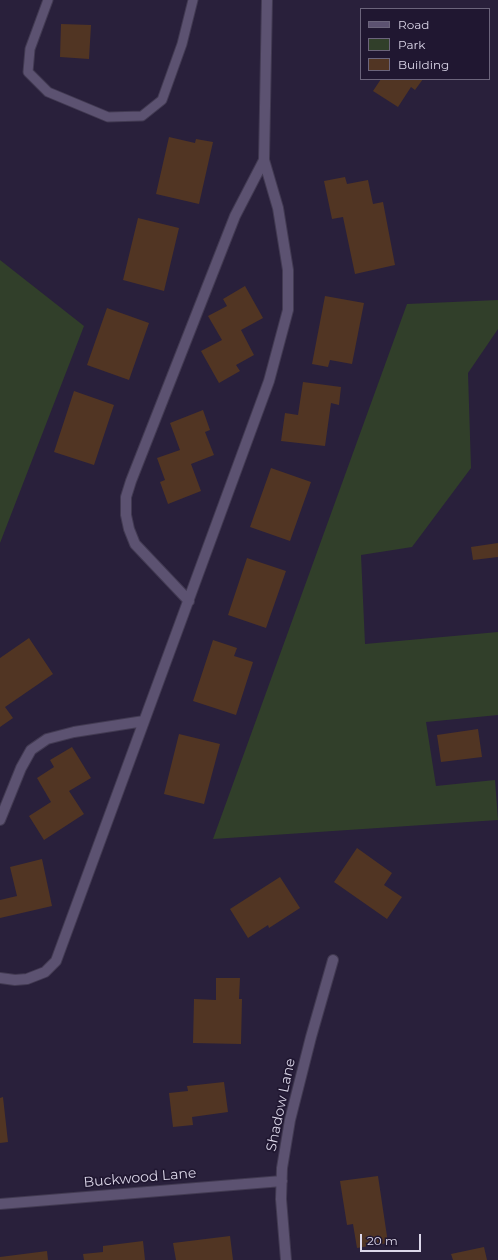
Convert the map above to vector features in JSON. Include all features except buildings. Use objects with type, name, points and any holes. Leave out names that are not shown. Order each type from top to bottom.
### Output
[{"type":"street","points":[[0,978],[15,980],[27,978],[45,972],[56,961],[269,381],[288,310],[288,270],[278,208],[264,160],[267,0]]},
{"type":"street","points":[[189,601],[135,544],[129,529],[126,515],[126,497],[234,216],[264,160]]},
{"type":"street","points":[[0,820],[21,768],[31,750],[47,739],[74,732],[144,722]]},
{"type":"street","name":"Shadow Lane","points":[[286,1260],[281,1199],[282,1168],[290,1120],[311,1037],[333,960]]},
{"type":"street","name":"Buckwood Lane","points":[[0,1204],[282,1181]]},
{"type":"lane","points":[[48,0],[30,49],[28,72],[48,92],[108,117],[142,116],[162,100],[182,44],[193,0]]},
{"type":"green space","points":[[0,260],[84,326],[0,543]]},
{"type":"green space","points":[[498,300],[498,329],[468,373],[471,468],[412,547],[361,555],[365,644],[498,632],[498,715],[426,722],[436,786],[495,780],[498,820],[213,839],[407,304]]}]
